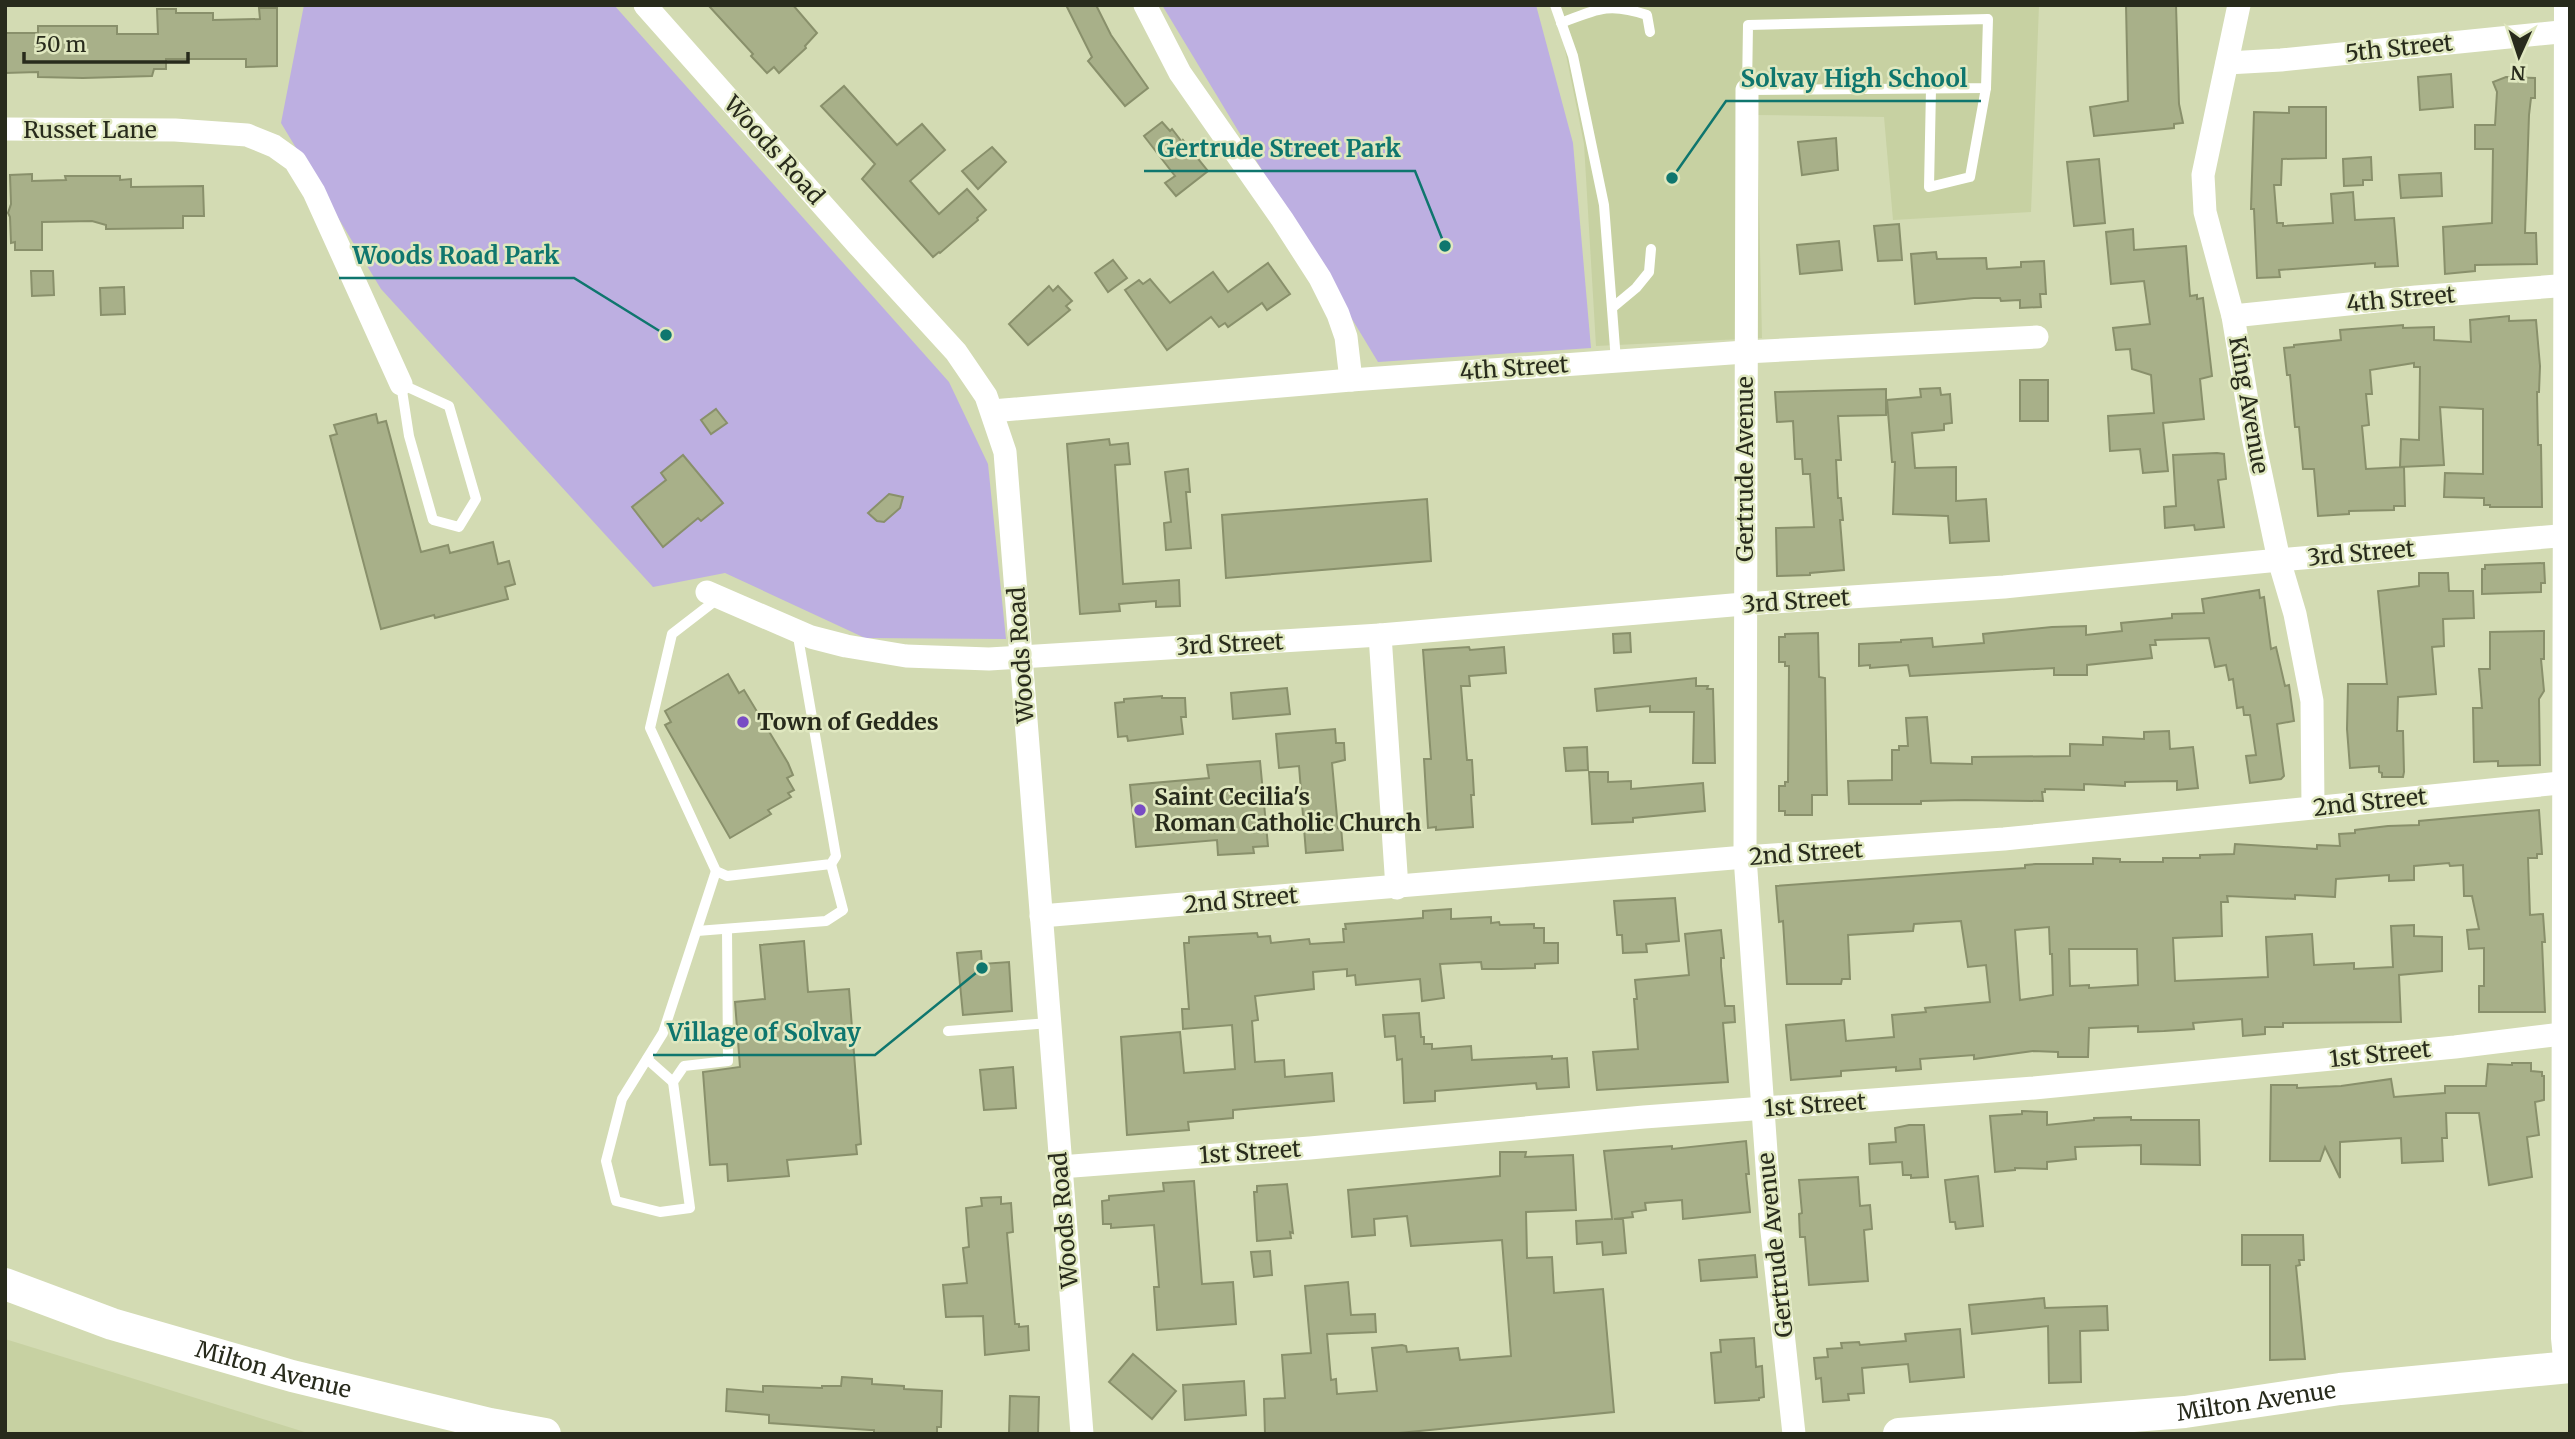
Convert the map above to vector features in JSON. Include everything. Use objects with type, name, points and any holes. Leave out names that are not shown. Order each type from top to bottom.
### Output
[{"type":"main road","name":"Milton Avenue","points":[[5,1284],[112,1324],[292,1376],[490,1424],[545,1434]]},
{"type":"main road","name":"Milton Avenue","points":[[1899,1434],[2023,1429],[2185,1412],[2340,1390],[2569,1367]]},
{"type":"street","name":"Woods Road","points":[[645,5],[956,352],[986,396],[1005,452],[1082,1434]]},
{"type":"street","points":[[1145,5],[1181,73],[1320,278],[1346,337],[1351,380]]},
{"type":"street","name":"King Avenue","points":[[2239,5],[2203,175],[2205,212],[2233,316],[2253,437],[2278,559],[2295,614],[2312,701],[2313,807]]},
{"type":"street","points":[[2568,23],[2565,1338],[2569,1367]]},
{"type":"street","name":"5th Street","points":[[2227,63],[2281,60],[2568,23]]},
{"type":"street","name":"Gertrude Avenue","points":[[1747,90],[1745,857],[1771,1222],[1794,1434]]},
{"type":"street","name":"Russet Lane","points":[[5,129],[174,130],[247,135],[274,146],[295,161],[314,192],[401,384]]},
{"type":"street","name":"4th Street","points":[[2233,316],[2568,285]]},
{"type":"street","name":"4th Street","points":[[992,411],[1351,380],[1616,361],[2036,337]]},
{"type":"street","name":"3rd Street","points":[[714,595],[797,631],[846,646],[906,656],[989,659],[1380,635],[1744,604],[2004,587],[2278,559],[2568,535]]},
{"type":"street","points":[[1380,635],[1397,888]]},
{"type":"street","name":"2nd Street","points":[[1041,916],[1745,857],[2004,839],[2567,783]]},
{"type":"street","name":"1st Street","points":[[1060,1167],[2047,1087],[2455,1047],[2567,1033]]},
{"type":"lane","points":[[1555,5],[1573,56],[1604,205],[1616,361]]},
{"type":"lane","points":[[1561,23],[1603,7],[1628,8],[1647,15],[1650,32]]},
{"type":"lane","points":[[1931,89],[1929,187],[1970,177],[1986,88],[1987,19],[1748,25],[1747,90],[1986,88]]},
{"type":"lane","points":[[1612,308],[1636,288],[1649,272],[1651,249]]},
{"type":"lane","points":[[401,384],[449,405],[476,499],[458,527],[433,520],[409,436],[401,384]]},
{"type":"lane","points":[[647,1059],[673,1082],[690,1208],[660,1213],[616,1201],[606,1161],[622,1099],[663,1033],[716,872],[650,728],[672,634],[714,595]]},
{"type":"lane","points":[[697,932],[826,921],[843,910],[831,864],[836,856],[797,631]]},
{"type":"lane","points":[[716,872],[727,876],[831,864]]},
{"type":"lane","points":[[673,1082],[684,1066],[728,1061],[727,929]]},
{"type":"lane","points":[[948,1031],[1049,1023]]},
{"type":"shaded area","points":[[304,5],[614,5],[949,382],[988,464],[1006,639],[865,638],[725,573],[653,587],[381,289],[281,123]]},
{"type":"shaded area","points":[[1162,5],[1536,5],[1573,143],[1591,348],[1378,362]]},
{"type":"shaded area","points":[[1556,5],[2039,5],[2031,212],[1893,220],[1884,117],[1757,115],[1762,338],[1596,346],[1584,144]]},
{"type":"shaded area","points":[[5,1339],[112,1372],[311,1434],[5,1434]]},
{"type":"building","points":[[708,5],[793,5],[817,33],[806,48],[779,73],[774,67],[767,73]]},
{"type":"building","points":[[1066,5],[1096,5],[1111,35],[1148,88],[1125,106],[1088,61],[1092,57]]},
{"type":"building","points":[[2126,5],[2176,5],[2179,104],[2183,123],[2174,124],[2174,128],[2094,136],[2090,107],[2128,101]]},
{"type":"building","points":[[259,8],[277,8],[277,66],[246,67],[246,59],[166,59],[166,69],[154,69],[152,76],[83,78],[38,77],[38,72],[5,73],[5,33],[38,33],[38,26],[117,26],[117,34],[158,34],[157,9],[176,9],[176,13],[213,13],[213,20],[260,19]]},
{"type":"building","points":[[2451,74],[2453,107],[2420,110],[2418,77]]},
{"type":"building","points":[[2506,77],[2535,78],[2535,98],[2531,98],[2529,115],[2525,233],[2536,233],[2537,264],[2475,265],[2475,271],[2445,274],[2443,227],[2492,223],[2493,149],[2475,149],[2475,125],[2495,125],[2497,92],[2493,82]]},
{"type":"building","points":[[844,86],[897,145],[922,124],[945,150],[910,181],[939,214],[967,189],[986,210],[978,220],[933,257],[862,179],[875,164],[821,106]]},
{"type":"building","points":[[2289,107],[2326,107],[2326,158],[2282,159],[2281,185],[2274,185],[2277,223],[2283,223],[2283,226],[2333,223],[2331,194],[2353,192],[2355,220],[2394,218],[2398,266],[2375,267],[2375,263],[2279,270],[2280,277],[2257,278],[2254,209],[2251,209],[2254,112],[2289,113]]},
{"type":"building","points":[[1162,122],[1170,131],[1172,129],[1182,142],[1183,140],[1208,171],[1176,196],[1165,183],[1175,176],[1144,136]]},
{"type":"building","points":[[1836,138],[1838,170],[1802,175],[1798,142]]},
{"type":"building","points":[[992,147],[1006,162],[978,189],[962,171]]},
{"type":"building","points":[[2371,157],[2372,180],[2363,180],[2363,185],[2344,186],[2343,159]]},
{"type":"building","points":[[2099,159],[2105,223],[2074,226],[2067,162]]},
{"type":"building","points":[[2441,173],[2442,196],[2401,198],[2399,175]]},
{"type":"building","points":[[32,174],[32,181],[66,180],[65,176],[120,176],[120,180],[131,179],[131,187],[203,186],[204,216],[183,216],[183,228],[106,229],[106,225],[92,221],[42,222],[42,250],[15,250],[15,242],[11,243],[8,213],[11,204],[10,175]]},
{"type":"building","points":[[1899,224],[1902,260],[1878,261],[1874,226]]},
{"type":"building","points":[[2133,229],[2134,250],[2186,246],[2190,296],[2203,298],[2212,376],[2200,379],[2204,419],[2163,423],[2168,471],[2143,473],[2140,449],[2110,451],[2108,416],[2154,413],[2151,375],[2132,369],[2130,349],[2116,350],[2113,328],[2150,324],[2144,281],[2111,284],[2106,232]]},
{"type":"building","points":[[1839,241],[1842,270],[1800,274],[1797,245]]},
{"type":"building","points":[[1936,252],[1937,259],[1986,258],[1987,269],[2021,267],[2021,262],[2044,261],[2046,294],[2040,294],[2041,307],[2020,308],[2020,300],[2001,301],[2000,298],[1915,304],[1911,254]]},
{"type":"building","points":[[1113,260],[1127,278],[1108,292],[1095,273]]},
{"type":"building","points":[[1268,263],[1290,294],[1267,310],[1262,303],[1228,327],[1225,323],[1219,327],[1211,317],[1167,350],[1125,290],[1139,280],[1143,284],[1150,279],[1170,303],[1213,272],[1228,292]]},
{"type":"building","points":[[31,271],[53,271],[54,295],[32,296]]},
{"type":"building","points":[[1049,286],[1053,291],[1058,286],[1072,301],[1066,306],[1070,310],[1028,345],[1009,324]]},
{"type":"building","points":[[124,287],[125,314],[101,315],[100,288]]},
{"type":"building","points":[[2509,316],[2509,321],[2536,320],[2540,366],[2537,392],[2542,507],[2490,507],[2484,505],[2484,498],[2444,497],[2445,473],[2483,474],[2483,409],[2440,407],[2444,465],[2400,467],[2401,439],[2419,440],[2420,367],[2414,367],[2414,363],[2370,370],[2372,394],[2366,394],[2369,425],[2362,426],[2366,469],[2404,467],[2405,506],[2394,506],[2394,510],[2349,511],[2349,514],[2318,516],[2314,469],[2303,469],[2299,427],[2295,427],[2290,375],[2287,375],[2284,348],[2341,340],[2340,330],[2403,325],[2403,328],[2434,327],[2434,340],[2471,342],[2470,320]]},
{"type":"building","points":[[2020,380],[2048,380],[2048,421],[2020,421]]},
{"type":"building","points":[[1940,388],[1941,395],[1950,394],[1952,423],[1944,424],[1944,430],[1912,433],[1915,468],[1956,467],[1956,501],[1986,499],[1989,541],[1950,543],[1948,516],[1893,514],[1895,462],[1892,462],[1887,400],[1921,397],[1920,389]]},
{"type":"building","points":[[1886,389],[1886,415],[1838,416],[1841,460],[1836,460],[1838,498],[1841,498],[1843,520],[1840,520],[1844,570],[1777,576],[1776,528],[1814,527],[1810,474],[1803,474],[1802,459],[1795,459],[1793,421],[1777,422],[1775,392]]},
{"type":"building","points":[[716,409],[727,423],[711,434],[701,420]]},
{"type":"building","points":[[376,414],[378,423],[386,421],[421,552],[448,545],[450,553],[493,542],[498,564],[509,561],[515,584],[505,587],[508,599],[381,629],[330,436],[337,434],[334,425]]},
{"type":"building","points":[[1109,439],[1110,445],[1128,443],[1130,464],[1115,465],[1123,584],[1179,580],[1180,606],[1156,607],[1156,601],[1119,604],[1120,611],[1080,614],[1067,444]]},
{"type":"building","points":[[2224,454],[2226,479],[2218,480],[2224,527],[2195,530],[2194,525],[2165,528],[2164,507],[2176,506],[2173,455]]},
{"type":"building","points":[[683,455],[723,503],[701,521],[698,518],[663,547],[632,507],[666,480],[661,473]]},
{"type":"building","points":[[1188,469],[1190,492],[1186,492],[1191,548],[1166,550],[1164,523],[1171,522],[1165,472]]},
{"type":"building","points":[[889,494],[903,497],[900,508],[884,522],[877,521],[868,513]]},
{"type":"building","points":[[1427,499],[1431,561],[1226,578],[1222,515]]},
{"type":"building","points":[[2544,563],[2545,583],[2541,583],[2541,592],[2482,594],[2482,569],[2485,569],[2485,565]]},
{"type":"building","points":[[2419,573],[2448,573],[2449,591],[2473,591],[2474,618],[2443,619],[2444,646],[2432,647],[2436,694],[2398,697],[2397,731],[2403,731],[2403,777],[2382,777],[2379,766],[2350,768],[2348,684],[2387,684],[2378,591],[2419,586]]},
{"type":"building","points":[[2259,590],[2260,598],[2264,597],[2271,649],[2276,647],[2285,686],[2289,685],[2294,721],[2277,724],[2284,776],[2281,779],[2250,783],[2246,756],[2256,755],[2250,715],[2244,715],[2243,707],[2237,708],[2233,679],[2229,680],[2226,665],[2215,667],[2209,638],[2155,640],[2156,645],[2150,645],[2152,658],[2087,665],[2087,675],[2054,675],[2054,668],[1910,676],[1908,665],[1870,668],[1870,665],[1859,666],[1859,644],[1932,638],[1933,647],[1984,643],[1983,634],[2052,627],[2086,626],[2086,635],[2122,631],[2121,623],[2172,618],[2172,614],[2204,613],[2202,599]]},
{"type":"building","points":[[2544,631],[2544,659],[2541,659],[2544,691],[2539,699],[2540,765],[2498,766],[2498,761],[2474,762],[2473,708],[2482,708],[2479,669],[2490,669],[2490,632]]},
{"type":"building","points":[[1630,633],[1631,652],[1614,653],[1613,634]]},
{"type":"building","points":[[1818,633],[1819,677],[1825,678],[1827,795],[1812,795],[1812,815],[1785,815],[1785,811],[1779,811],[1779,786],[1785,786],[1785,782],[1788,782],[1789,666],[1785,666],[1785,662],[1779,662],[1779,637],[1785,637],[1785,634]]},
{"type":"building","points":[[1469,647],[1470,650],[1504,647],[1506,673],[1469,676],[1470,686],[1461,686],[1467,760],[1472,760],[1473,827],[1436,830],[1436,827],[1428,828],[1424,759],[1431,759],[1423,650]]},
{"type":"building","points":[[728,674],[739,693],[744,690],[788,763],[793,775],[787,778],[794,790],[788,793],[791,797],[768,810],[771,814],[730,838],[665,725],[671,722],[665,711]]},
{"type":"building","points":[[1696,678],[1696,686],[1713,689],[1715,763],[1693,763],[1694,712],[1650,712],[1650,706],[1597,711],[1595,689]]},
{"type":"building","points":[[1287,688],[1290,714],[1233,719],[1231,693]]},
{"type":"building","points":[[1162,696],[1185,698],[1186,717],[1181,717],[1183,734],[1128,741],[1127,736],[1118,737],[1115,703],[1124,702],[1124,699]]},
{"type":"building","points":[[1927,717],[1931,763],[1972,764],[1972,757],[2070,756],[2070,744],[2103,745],[2103,737],[2144,739],[2144,732],[2169,731],[2170,749],[2193,747],[2198,788],[2177,790],[2177,781],[2125,782],[2125,786],[2084,784],[2084,790],[2045,789],[2045,792],[2042,792],[2043,801],[1965,800],[1921,801],[1921,804],[1849,804],[1848,781],[1892,780],[1892,750],[1899,750],[1899,746],[1908,746],[1906,718]]},
{"type":"building","points":[[1335,729],[1336,743],[1344,743],[1345,760],[1332,763],[1338,828],[1341,827],[1343,850],[1306,853],[1299,766],[1279,768],[1276,734]]},
{"type":"building","points":[[1587,747],[1588,770],[1566,771],[1564,748]]},
{"type":"building","points":[[1260,761],[1268,846],[1253,847],[1254,853],[1218,855],[1217,840],[1136,847],[1130,785],[1209,778],[1207,765]]},
{"type":"building","points":[[1589,772],[1608,772],[1608,782],[1631,781],[1631,789],[1703,783],[1705,811],[1633,818],[1633,822],[1592,824]]},
{"type":"building","points":[[2539,810],[2542,854],[2537,854],[2537,858],[2528,858],[2530,915],[2543,914],[2545,1012],[2479,1012],[2479,986],[2484,986],[2484,948],[2469,949],[2467,930],[2479,929],[2472,896],[2464,896],[2463,865],[2450,866],[2449,863],[2414,866],[2414,880],[2389,881],[2389,875],[2336,879],[2335,897],[2295,895],[2295,899],[2227,896],[2228,902],[2221,902],[2222,936],[2173,938],[2175,981],[2268,977],[2266,937],[2312,934],[2314,965],[2354,963],[2354,969],[2393,967],[2391,926],[2414,925],[2414,936],[2442,937],[2442,971],[2399,975],[2401,1022],[2283,1023],[2283,1027],[2265,1027],[2265,1034],[2243,1036],[2242,1019],[2193,1023],[2194,1029],[2164,1031],[2138,1032],[2138,1026],[2089,1028],[2088,1057],[2058,1057],[2058,1052],[2033,1051],[1974,1059],[1974,1055],[1920,1059],[1921,1069],[1896,1071],[1896,1067],[1841,1071],[1841,1076],[1791,1080],[1786,1025],[1844,1020],[1846,1041],[1894,1037],[1892,1015],[1926,1012],[1925,1008],[1990,1002],[1986,965],[1968,967],[1961,921],[1914,924],[1913,931],[1848,935],[1850,979],[1842,979],[1841,984],[1787,984],[1783,921],[1779,922],[1776,886],[2025,868],[2025,865],[2036,864],[2093,864],[2093,858],[2120,859],[2120,862],[2163,862],[2163,858],[2234,854],[2235,844],[2317,849],[2317,845],[2340,846],[2339,834],[2388,826],[2419,825],[2419,821]],"holes":[[[2049,927],[2053,995],[2020,1000],[2015,930]],[[2069,949],[2137,949],[2138,985],[2089,988],[2089,985],[2070,986]]]},
{"type":"building","points":[[1675,898],[1679,941],[1646,944],[1647,952],[1623,953],[1622,935],[1617,935],[1614,901]]},
{"type":"building","points":[[1451,909],[1451,919],[1491,917],[1491,923],[1499,922],[1500,925],[1534,924],[1534,928],[1544,928],[1544,943],[1558,943],[1558,963],[1535,964],[1535,968],[1501,969],[1482,969],[1481,962],[1440,964],[1444,998],[1422,1001],[1420,979],[1356,985],[1355,975],[1347,976],[1347,969],[1313,972],[1314,989],[1255,996],[1258,1020],[1252,1021],[1255,1062],[1284,1060],[1285,1077],[1332,1073],[1334,1101],[1233,1110],[1233,1118],[1188,1122],[1189,1130],[1127,1135],[1121,1037],[1180,1032],[1184,1073],[1235,1069],[1232,1025],[1183,1029],[1182,1009],[1189,1009],[1184,943],[1189,943],[1189,937],[1257,933],[1258,937],[1270,936],[1271,943],[1309,939],[1310,944],[1344,942],[1345,924],[1423,918],[1423,911]]},
{"type":"building","points":[[1721,930],[1725,1006],[1734,1006],[1735,1022],[1723,1023],[1728,1082],[1597,1090],[1593,1052],[1638,1049],[1635,980],[1689,975],[1685,934]]},
{"type":"building","points":[[804,941],[808,992],[849,989],[861,1144],[856,1145],[857,1154],[787,1160],[789,1176],[728,1181],[727,1164],[710,1165],[703,1072],[740,1067],[735,1002],[765,999],[760,945]]},
{"type":"building","points":[[981,951],[982,964],[1009,962],[1012,1011],[963,1015],[957,953]]},
{"type":"building","points":[[1419,1013],[1421,1037],[1424,1037],[1424,1044],[1432,1044],[1432,1049],[1471,1046],[1472,1060],[1552,1056],[1552,1059],[1567,1058],[1569,1087],[1537,1089],[1536,1083],[1435,1091],[1435,1101],[1404,1103],[1402,1059],[1397,1060],[1395,1036],[1385,1037],[1383,1015]]},
{"type":"building","points":[[2531,1063],[2531,1071],[2542,1072],[2544,1076],[2544,1100],[2535,1102],[2539,1135],[2527,1137],[2532,1177],[2489,1185],[2479,1113],[2446,1113],[2447,1138],[2442,1138],[2443,1161],[2402,1163],[2401,1138],[2340,1142],[2340,1178],[2325,1147],[2320,1161],[2270,1161],[2271,1085],[2297,1085],[2297,1088],[2341,1086],[2391,1079],[2394,1097],[2445,1093],[2445,1086],[2486,1086],[2488,1064]]},
{"type":"building","points":[[1013,1067],[1016,1108],[984,1110],[980,1070]]},
{"type":"building","points":[[2022,1111],[2047,1112],[2047,1125],[2094,1118],[2199,1120],[2200,1165],[2141,1164],[2141,1145],[2075,1147],[2076,1159],[2047,1162],[2047,1169],[2015,1168],[1995,1172],[1990,1116],[2022,1114]]},
{"type":"building","points":[[1924,1125],[1928,1177],[1911,1178],[1911,1175],[1903,1175],[1902,1162],[1870,1164],[1869,1144],[1896,1142],[1895,1128]]},
{"type":"building","points":[[1746,1141],[1750,1212],[1683,1219],[1682,1200],[1645,1203],[1646,1210],[1632,1212],[1633,1217],[1614,1219],[1623,1219],[1626,1253],[1603,1255],[1602,1242],[1577,1244],[1576,1221],[1612,1219],[1604,1151],[1672,1146],[1672,1149]]},
{"type":"building","points":[[1500,1152],[1526,1152],[1525,1157],[1573,1155],[1576,1210],[1526,1212],[1527,1258],[1552,1257],[1554,1293],[1603,1289],[1614,1412],[1389,1434],[1265,1434],[1264,1399],[1285,1398],[1282,1355],[1311,1353],[1305,1286],[1348,1282],[1351,1315],[1375,1314],[1376,1332],[1327,1334],[1331,1380],[1336,1379],[1337,1394],[1377,1391],[1372,1348],[1402,1345],[1406,1346],[1407,1352],[1458,1348],[1460,1360],[1511,1356],[1502,1240],[1411,1246],[1407,1216],[1374,1219],[1375,1235],[1352,1237],[1348,1190],[1500,1176]]},
{"type":"building","points":[[1978,1176],[1983,1226],[1956,1229],[1955,1222],[1950,1222],[1945,1180]]},
{"type":"building","points":[[1858,1177],[1860,1206],[1870,1205],[1872,1229],[1864,1230],[1868,1281],[1809,1285],[1805,1237],[1800,1237],[1799,1214],[1802,1213],[1799,1180]]},
{"type":"building","points":[[1194,1181],[1202,1284],[1233,1282],[1236,1324],[1157,1330],[1154,1287],[1159,1287],[1154,1225],[1111,1228],[1111,1224],[1103,1224],[1102,1201],[1109,1200],[1109,1196],[1164,1191],[1163,1183]]},
{"type":"building","points":[[1287,1184],[1293,1233],[1290,1232],[1291,1238],[1257,1241],[1254,1192],[1257,1192],[1257,1186]]},
{"type":"building","points":[[1001,1197],[1001,1204],[1011,1203],[1013,1232],[1007,1233],[1015,1324],[1019,1324],[1019,1327],[1028,1326],[1029,1350],[985,1355],[983,1316],[946,1317],[943,1285],[967,1283],[963,1248],[969,1247],[966,1208],[982,1206],[981,1198]]},
{"type":"building","points":[[2242,1235],[2303,1235],[2304,1260],[2299,1260],[2300,1265],[2296,1266],[2305,1359],[2270,1360],[2270,1265],[2242,1265]]},
{"type":"building","points":[[1270,1251],[1272,1275],[1254,1277],[1251,1252]]},
{"type":"building","points":[[1755,1255],[1757,1277],[1701,1281],[1699,1260]]},
{"type":"building","points":[[2044,1298],[2045,1308],[2107,1306],[2108,1330],[2080,1331],[2081,1382],[2049,1383],[2048,1326],[1972,1334],[1969,1305]]},
{"type":"building","points":[[1960,1329],[1964,1377],[1910,1382],[1908,1364],[1862,1368],[1864,1393],[1848,1394],[1849,1400],[1823,1402],[1821,1378],[1816,1379],[1814,1358],[1828,1357],[1827,1349],[1842,1348],[1841,1343],[1859,1342],[1860,1345],[1906,1341],[1905,1334]]},
{"type":"building","points":[[1754,1338],[1756,1367],[1762,1366],[1764,1397],[1759,1400],[1715,1403],[1711,1353],[1721,1352],[1720,1340]]},
{"type":"building","points":[[1133,1354],[1176,1391],[1152,1419],[1109,1382]]},
{"type":"building","points":[[842,1377],[872,1379],[872,1384],[904,1386],[904,1389],[942,1391],[941,1427],[937,1427],[937,1434],[874,1434],[874,1430],[769,1423],[769,1415],[726,1411],[727,1389],[763,1392],[763,1386],[822,1388],[841,1386]]},
{"type":"building","points":[[1244,1381],[1246,1415],[1185,1420],[1183,1385]]},
{"type":"building","points":[[1010,1396],[1039,1397],[1038,1434],[1009,1433]]},
{"type":"place","name":"Solvay High School","points":[[1672,178]]},
{"type":"place","name":"Gertrude Street Park","points":[[1445,246]]},
{"type":"place","name":"Woods Road Park","points":[[666,335]]},
{"type":"place","name":"Town of Geddes","points":[[743,722]]},
{"type":"place","name":"Saint Cecilia's Roman Catholic Church","points":[[1140,810]]},
{"type":"place","name":"Village of Solvay","points":[[982,968]]}]
